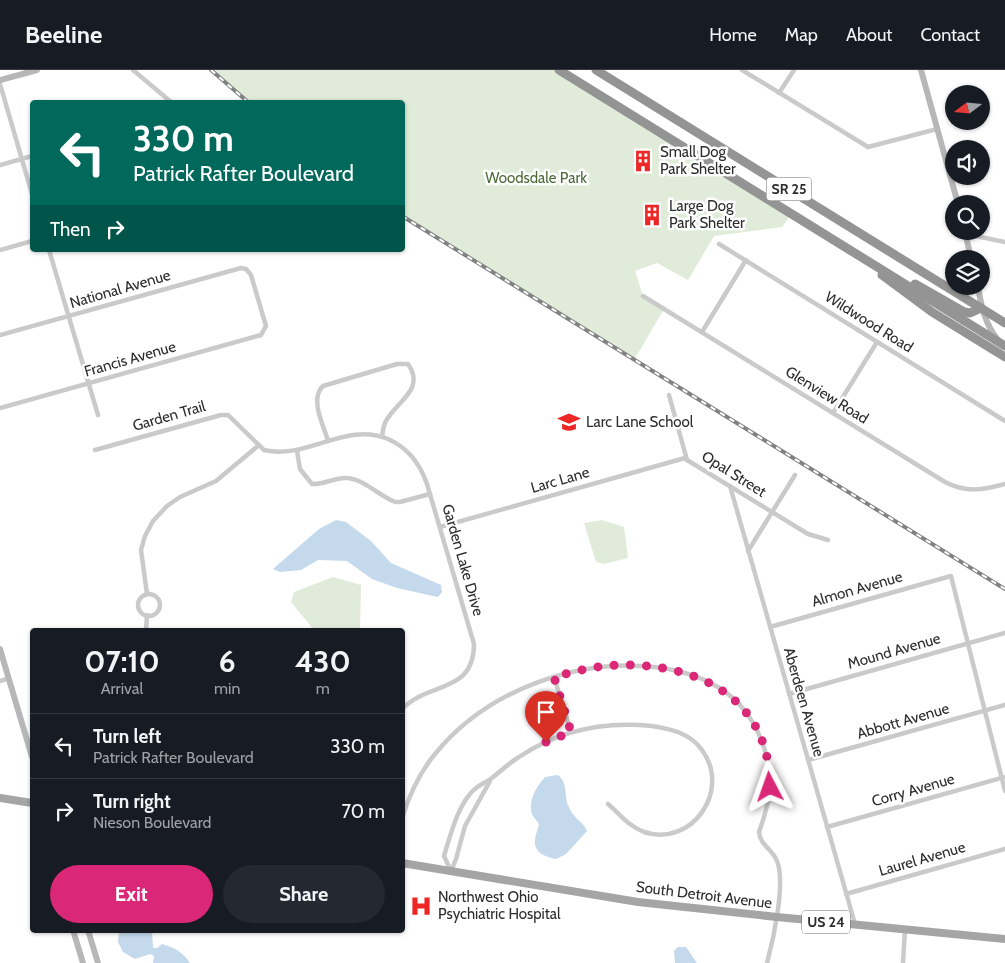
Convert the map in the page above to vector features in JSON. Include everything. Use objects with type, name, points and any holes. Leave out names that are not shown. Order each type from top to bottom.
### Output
[{"type":"highway","name":"SR 25","points":[[559,70],[1002,344]]},
{"type":"highway","name":"SR 25","points":[[596,70],[945,283]]},
{"type":"highway","points":[[834,239],[932,312],[1005,357]]},
{"type":"highway","points":[[881,268],[923,288],[964,312],[970,313],[981,308]]},
{"type":"highway","name":"SR 25","points":[[963,295],[1005,323]]},
{"type":"main road","points":[[0,798],[30,803]]},
{"type":"main road","name":"South Detroit Avenue","points":[[405,863],[638,902],[777,918],[1005,939]]},
{"type":"street","points":[[0,80],[37,70]]},
{"type":"street","points":[[133,70],[169,100]]},
{"type":"street","points":[[742,70],[868,147],[937,129]]},
{"type":"street","points":[[779,93],[794,70]]},
{"type":"street","points":[[921,70],[955,195]]},
{"type":"street","points":[[0,84],[30,187]]},
{"type":"street","points":[[0,165],[30,157]]},
{"type":"street","points":[[990,238],[1005,242]]},
{"type":"street","points":[[0,250],[30,242]]},
{"type":"street","name":"Wildwood Road","points":[[719,244],[1005,421]]},
{"type":"street","points":[[50,252],[98,415]]},
{"type":"street","points":[[702,332],[746,260]]},
{"type":"street","name":"National Avenue","points":[[0,335],[241,268],[246,269],[251,275],[265,320],[264,330]]},
{"type":"street","points":[[979,295],[981,308],[990,328],[1002,344]]},
{"type":"street","name":"Glenview Road","points":[[643,296],[954,487],[975,490],[1005,484]]},
{"type":"street","name":"Francis Avenue","points":[[0,408],[261,335],[264,330]]},
{"type":"street","points":[[833,413],[877,342]]},
{"type":"street","points":[[328,441],[317,402],[316,394],[319,389],[323,386],[397,364],[408,364],[415,375],[414,383],[386,420],[382,437]]},
{"type":"street","name":"Opal Street","points":[[669,395],[687,460],[808,534],[828,540]]},
{"type":"street","name":"Garden Trail","points":[[95,450],[221,414],[228,415],[264,450],[272,452],[297,451],[328,441]]},
{"type":"street","name":"Garden Lake Drive","points":[[328,441],[367,434],[382,437],[400,446],[413,457],[423,473],[472,634],[474,644],[473,661],[470,668],[452,684],[416,698],[405,707]]},
{"type":"street","points":[[147,594],[141,550],[145,536],[153,521],[167,506],[180,497],[222,477],[259,445]]},
{"type":"street","points":[[297,451],[300,469],[312,484],[347,478],[359,482],[395,502],[430,494]]},
{"type":"street","name":"Larc Lane","points":[[440,527],[685,458],[687,460]]},
{"type":"street","points":[[748,551],[795,474]]},
{"type":"street","name":"Aberdeen Avenue","points":[[730,486],[855,924]]},
{"type":"street","name":"Almon Avenue","points":[[770,627],[951,576],[968,644]]},
{"type":"street","points":[[147,594],[156,596],[160,605],[156,613],[147,616],[140,610],[138,604],[141,597],[147,594]]},
{"type":"street","points":[[146,628],[147,616]]},
{"type":"street","name":"Mound Avenue","points":[[789,694],[1005,633]]},
{"type":"street","points":[[968,644],[1005,791]]},
{"type":"street","points":[[0,649],[30,750]]},
{"type":"street","points":[[405,809],[434,755],[470,721],[513,693],[554,677],[589,668],[609,666],[653,667],[678,671],[707,680],[727,693],[739,704],[751,720],[759,735],[769,766],[770,794],[759,832],[760,838],[773,854],[779,866],[777,918],[766,963]]},
{"type":"street","points":[[554,677],[571,732]]},
{"type":"street","points":[[0,681],[9,678]]},
{"type":"street","name":"Abbott Avenue","points":[[808,760],[1005,705]]},
{"type":"street","points":[[451,871],[444,856],[456,819],[469,796],[476,788],[491,780],[526,752],[556,737],[606,725],[627,724],[660,727],[687,736],[696,743],[707,757],[713,780],[711,795],[700,816],[687,826],[670,832],[646,833],[627,822],[608,804]]},
{"type":"street","points":[[24,728],[30,737]]},
{"type":"street","name":"Corry Avenue","points":[[827,827],[1003,778]]},
{"type":"street","points":[[451,871],[466,826],[491,780]]},
{"type":"street","name":"Laurel Avenue","points":[[846,894],[1005,849]]},
{"type":"street","points":[[903,963],[905,930]]},
{"type":"street","points":[[74,933],[83,963]]},
{"type":"street","points":[[89,933],[98,963]]},
{"type":"green space","name":"Woodsdale Park","points":[[211,70],[559,70],[792,213],[782,227],[714,236],[688,280],[657,263],[635,271],[643,296],[664,309],[634,360],[405,217],[405,100],[246,100]]},
{"type":"green space","points":[[602,520],[624,527],[628,558],[604,564],[596,562],[584,523]]},
{"type":"green space","points":[[333,577],[361,585],[360,628],[312,628],[291,602],[294,592]]},
{"type":"water","points":[[336,520],[346,522],[371,541],[391,563],[441,585],[442,592],[438,597],[397,588],[372,579],[347,561],[318,560],[301,570],[280,572],[273,569],[319,529]]},
{"type":"water","points":[[558,775],[565,785],[570,810],[587,831],[566,854],[556,859],[545,856],[536,849],[535,839],[539,824],[533,815],[531,804],[536,789],[545,777]]},
{"type":"water","points":[[119,933],[152,933],[153,948],[157,948],[162,944],[171,947],[181,953],[190,963],[153,963],[154,956],[150,954],[135,959],[123,952],[118,942]]},
{"type":"water","points":[[678,947],[686,947],[697,963],[675,963],[674,951]]},
{"type":"railway","points":[[211,70],[246,100]]},
{"type":"railway","points":[[405,218],[1005,589]]},
{"type":"place","name":"Small Dog Park Shelter","points":[[643,161]]},
{"type":"place","name":"Large Dog Park Shelter","points":[[652,215]]},
{"type":"place","name":"Larc Lane School","points":[[569,422]]},
{"type":"place","name":"Northwest Ohio Psychiatric Hospital","points":[[421,906]]},
{"type":"route","points":[[546,742],[571,732],[554,677],[589,668],[621,665],[678,671],[694,675],[712,683],[732,697],[746,712],[764,745],[769,766],[770,787]]}]
